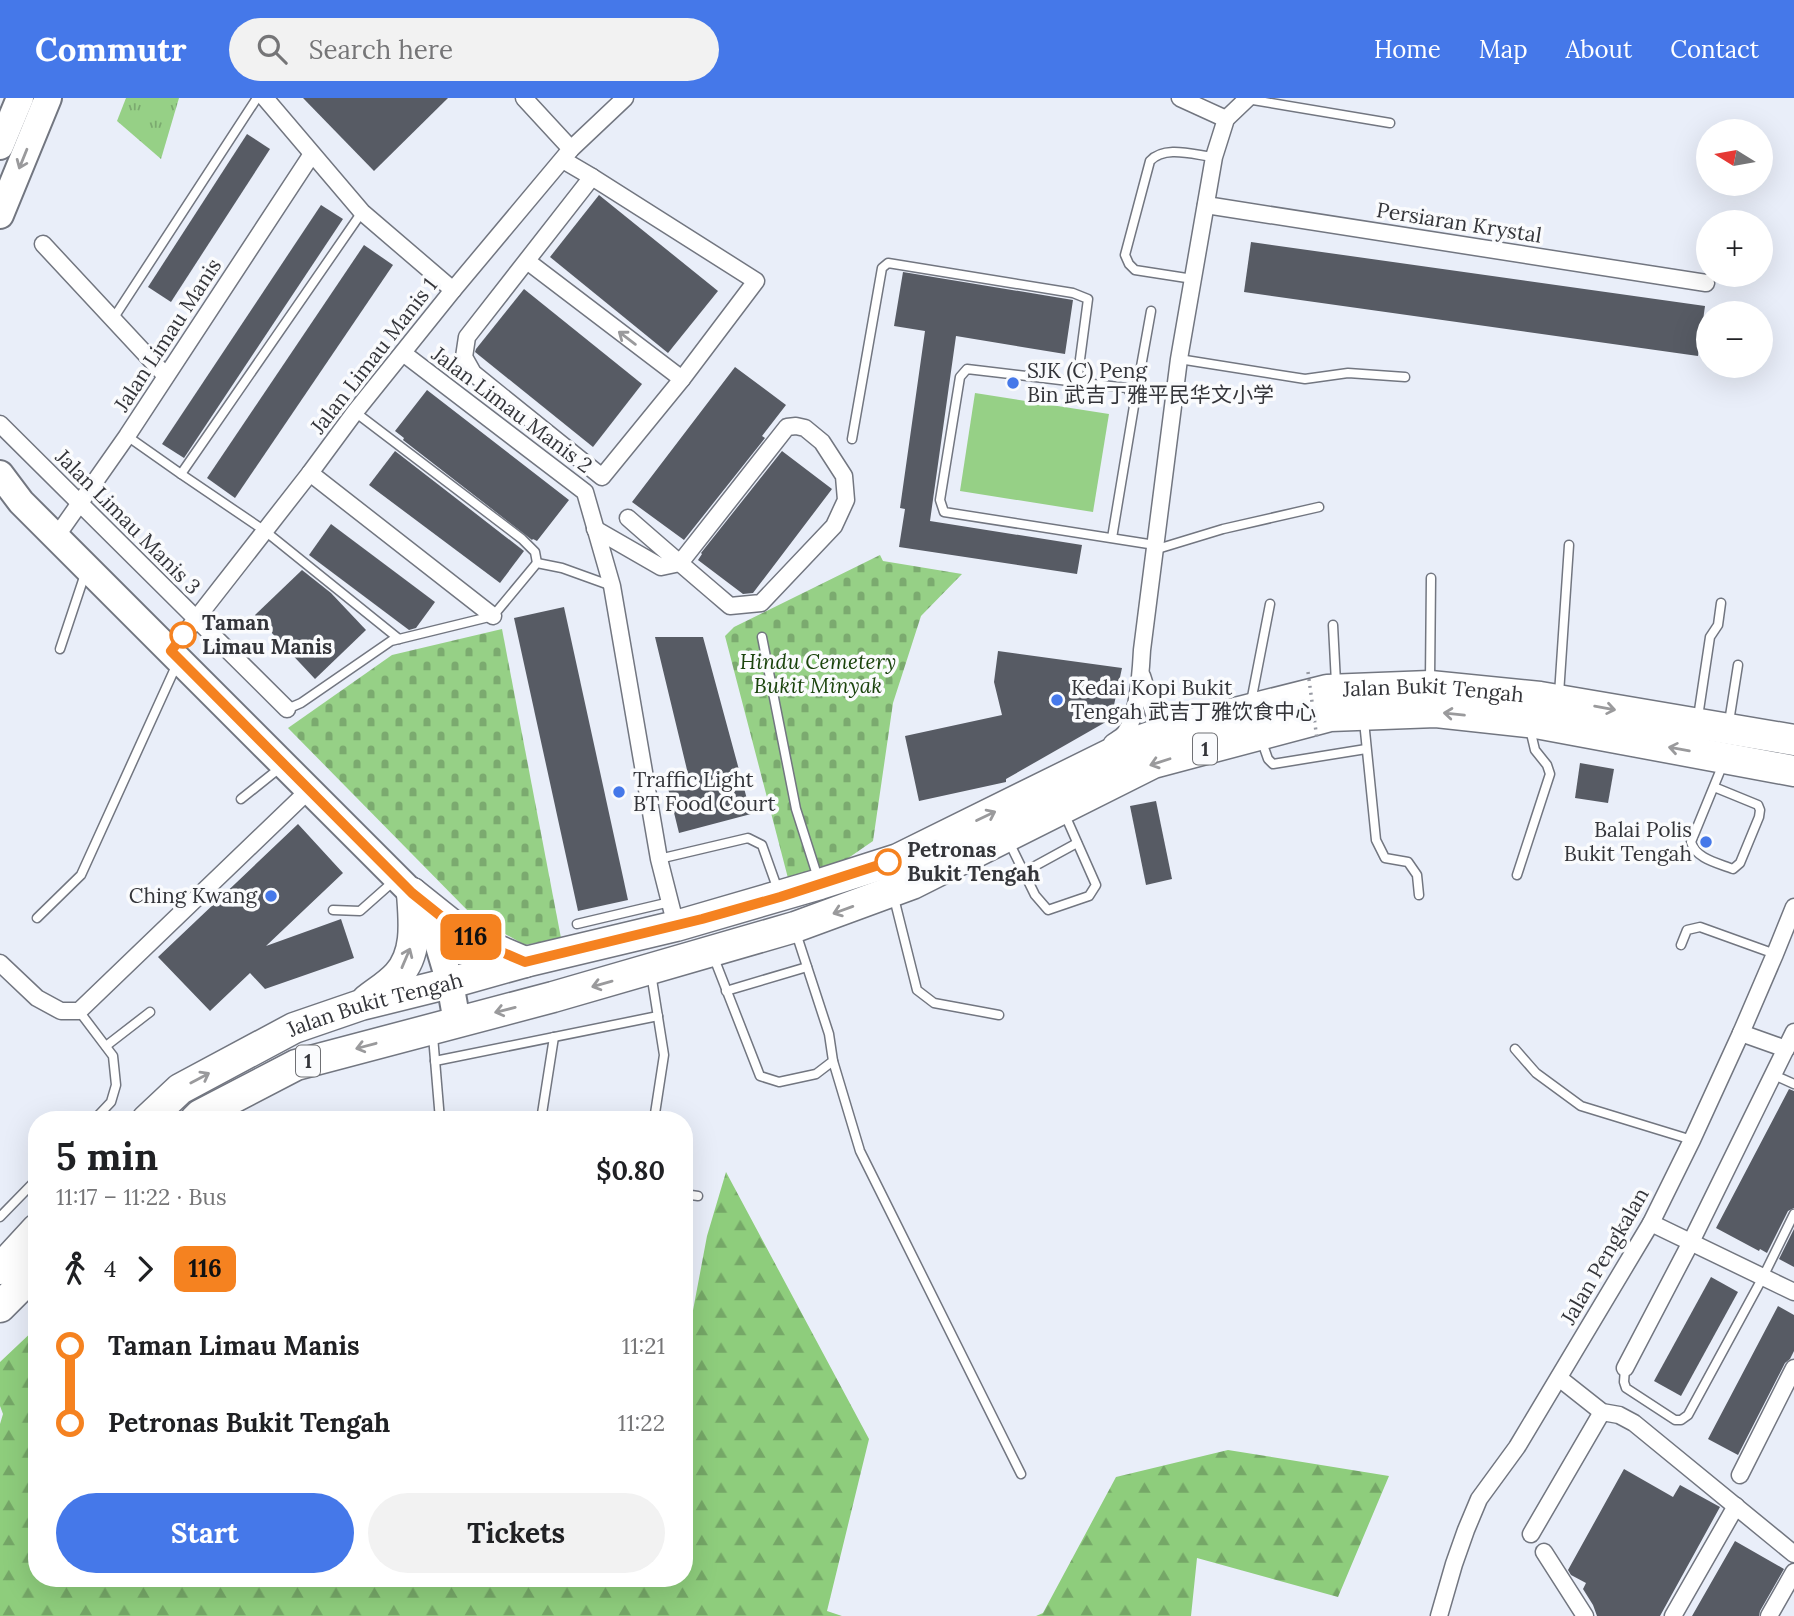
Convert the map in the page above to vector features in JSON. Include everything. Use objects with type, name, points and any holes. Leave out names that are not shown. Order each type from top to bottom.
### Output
[{"type":"highway","name":"Jalan Bukit Tengah","points":[[208,1111],[296,1065],[651,970],[794,927],[893,892],[1153,763],[1327,690],[1430,686],[1559,700],[1697,723],[1727,743],[1794,771]]},
{"type":"highway","name":"Jalan Bukit Tengah","points":[[157,1111],[180,1089],[294,1028],[361,1005],[525,962],[673,914],[780,897],[898,859],[1133,743],[1176,728],[1330,716],[1436,712],[1727,743],[1794,740]]},
{"type":"highway","points":[[404,886],[462,933],[525,962]]},
{"type":"highway","points":[[361,1005],[397,976],[410,952],[414,928],[404,886]]},
{"type":"highway","points":[[0,1269],[28,1239]]},
{"type":"highway","points":[[0,1307],[28,1279]]},
{"type":"main road","points":[[0,146],[20,98]]},
{"type":"main road","points":[[0,215],[48,98]]},
{"type":"main road","points":[[0,474],[11,495],[404,886],[436,936],[450,983],[445,1025]]},
{"type":"street","points":[[265,98],[362,212],[453,290]]},
{"type":"street","points":[[524,98],[567,155],[592,177],[756,281],[682,379],[602,477],[473,373],[464,357],[467,337],[592,177]]},
{"type":"street","name":"Jalan Limau Manis 1","points":[[175,656],[196,619],[355,412],[453,290],[567,155],[625,98]]},
{"type":"street","points":[[1180,98],[1226,119]]},
{"type":"street","points":[[1071,775],[1125,734],[1134,712],[1179,359],[1214,157],[1226,119],[1248,99]]},
{"type":"street","name":"Jalan Limau Manis","points":[[56,537],[127,436],[312,154]]},
{"type":"street","name":"Persiaran Krystal","points":[[1206,205],[1696,281]]},
{"type":"street","points":[[43,244],[165,375]]},
{"type":"street","points":[[527,261],[682,379]]},
{"type":"street","name":"Jalan Limau Manis 2","points":[[403,353],[585,492],[611,586],[659,859],[673,914]]},
{"type":"street","name":"Jalan Limau Manis 3","points":[[0,424],[287,709]]},
{"type":"street","points":[[595,529],[661,567],[680,563],[787,427],[805,428],[822,442],[844,476],[846,500],[834,526],[761,603],[730,606],[680,563],[628,518]]},
{"type":"street","points":[[310,473],[493,616]]},
{"type":"street","points":[[1141,670],[1157,723],[1176,728]]},
{"type":"street","points":[[0,963],[37,998],[61,1011],[79,1011],[309,790]]},
{"type":"street","name":"Jalan Pengkalan","points":[[1439,1616],[1454,1564],[1479,1499],[1517,1447],[1651,1223],[1741,1033],[1794,907]]},
{"type":"street","points":[[1625,1368],[1691,1242],[1794,1032]]},
{"type":"street","points":[[1741,1033],[1786,1049]]},
{"type":"street","points":[[1651,1223],[1794,1292]]},
{"type":"street","points":[[1740,1475],[1794,1367]]},
{"type":"street","points":[[1559,1378],[1602,1412],[1619,1415],[1634,1423],[1794,1554]]},
{"type":"street","points":[[1531,1534],[1602,1412]]},
{"type":"street","points":[[1673,1616],[1736,1506]]},
{"type":"street","points":[[1544,1552],[1585,1616]]},
{"type":"street","points":[[1769,1616],[1794,1572]]},
{"type":"lane","points":[[113,319],[257,98]]},
{"type":"lane","points":[[1248,99],[1390,123]]},
{"type":"lane","points":[[1193,279],[1135,270],[1125,255],[1150,161],[1157,154],[1172,152],[1214,157]]},
{"type":"lane","points":[[181,474],[362,212]]},
{"type":"lane","points":[[852,439],[882,268],[888,263],[1073,293],[1088,299],[1077,382]]},
{"type":"lane","points":[[1112,538],[1151,311]]},
{"type":"lane","points":[[1179,359],[1305,379],[1348,373],[1405,377]]},
{"type":"lane","points":[[1135,400],[1127,388],[967,369],[960,377],[940,500],[944,512],[1112,538],[1155,548],[1319,507]]},
{"type":"lane","points":[[287,709],[301,703],[391,641],[493,616],[537,563],[536,552],[522,539],[355,412]]},
{"type":"lane","points":[[127,436],[265,531],[399,639]]},
{"type":"lane","points":[[1559,700],[1569,545]]},
{"type":"lane","points":[[537,563],[562,568],[611,586]]},
{"type":"lane","points":[[60,649],[87,568]]},
{"type":"lane","points":[[1430,686],[1431,578]]},
{"type":"lane","points":[[1697,723],[1710,638],[1718,625],[1721,603]]},
{"type":"lane","points":[[1270,604],[1254,721],[1268,759],[1273,764],[1366,749]]},
{"type":"lane","points":[[1333,625],[1337,690]]},
{"type":"lane","points":[[762,637],[796,809],[820,884]]},
{"type":"lane","points":[[37,918],[81,875],[175,656]]},
{"type":"lane","points":[[1714,787],[1758,805],[1760,810],[1740,863],[1733,869],[1699,855],[1690,842],[1714,787],[1727,743],[1738,665]]},
{"type":"lane","points":[[1363,715],[1376,840],[1385,858],[1408,863],[1417,875],[1419,895]]},
{"type":"lane","points":[[1517,875],[1550,775],[1547,765],[1535,750],[1529,722]]},
{"type":"lane","points":[[241,799],[284,765]]},
{"type":"lane","points":[[1006,836],[1035,895],[1048,910],[1089,896],[1096,885],[1062,809]]},
{"type":"lane","points":[[659,859],[748,838],[762,845],[780,897]]},
{"type":"lane","points":[[1024,872],[1077,843]]},
{"type":"lane","points":[[333,909],[360,911],[404,886]]},
{"type":"lane","points":[[893,892],[916,990],[934,1003],[999,1015]]},
{"type":"lane","points":[[577,925],[673,914]]},
{"type":"lane","points":[[794,927],[829,1034],[833,1061],[860,1151],[1021,1474]]},
{"type":"lane","points":[[1681,945],[1687,930],[1700,927],[1775,954]]},
{"type":"lane","points":[[712,952],[760,1076],[779,1082],[816,1074],[833,1061]]},
{"type":"lane","points":[[726,991],[807,967]]},
{"type":"lane","points":[[651,970],[664,1055],[655,1111]]},
{"type":"lane","points":[[79,1011],[113,1056],[116,1085],[111,1102],[102,1111]]},
{"type":"lane","points":[[106,1046],[150,1012]]},
{"type":"lane","points":[[435,1061],[658,1016]]},
{"type":"lane","points":[[439,1111],[435,1061],[445,1025]]},
{"type":"lane","points":[[542,1111],[554,1037]]},
{"type":"lane","points":[[1514,1049],[1536,1073],[1581,1106],[1692,1140]]},
{"type":"lane","points":[[1774,1075],[1794,1084]]},
{"type":"lane","points":[[0,1217],[28,1188]]},
{"type":"lane","points":[[693,1195],[698,1196]]},
{"type":"lane","points":[[1625,1368],[1626,1388],[1675,1420],[1681,1420],[1688,1415],[1794,1214]]},
{"type":"path","points":[[1308,672],[1317,739]]},
{"type":"green space","points":[[126,98],[179,98],[161,159],[117,121]]},
{"type":"green space","points":[[975,393],[1109,414],[1093,512],[960,491]]},
{"type":"green space","name":"Hindu Cemetery Bukit Minyak","points":[[880,555],[883,561],[962,574],[921,616],[893,703],[873,841],[828,872],[789,882],[725,636],[734,627]]},
{"type":"green space","points":[[502,629],[561,938],[525,945],[473,916],[288,728],[392,655]]},
{"type":"green space","points":[[726,1172],[869,1439],[827,1611],[842,1616],[0,1616],[0,1424],[3,1414],[0,1406],[0,1362],[28,1336],[28,1587],[693,1587],[693,1310],[707,1236]]},
{"type":"green space","points":[[1228,1450],[1389,1476],[1338,1597],[1197,1558],[1191,1616],[1036,1616],[1043,1613],[1116,1477]]},
{"type":"building","points":[[303,98],[448,98],[374,171]]},
{"type":"building","points":[[247,134],[270,149],[171,302],[148,287]]},
{"type":"building","points":[[599,195],[718,291],[668,353],[550,257]]},
{"type":"building","points":[[321,205],[343,219],[184,458],[162,444]]},
{"type":"building","points":[[1251,242],[1696,305],[1696,356],[1244,292]]},
{"type":"building","points":[[364,245],[393,265],[235,498],[207,478]]},
{"type":"building","points":[[903,272],[1073,300],[1065,354],[956,336],[930,521],[1082,545],[1077,574],[899,547],[905,509],[900,508],[925,331],[894,326]]},
{"type":"building","points":[[524,289],[642,384],[593,447],[475,352]]},
{"type":"building","points":[[735,367],[786,405],[762,436],[765,438],[684,540],[632,502]]},
{"type":"building","points":[[427,390],[569,500],[537,541],[532,540],[395,431]]},
{"type":"building","points":[[395,451],[524,551],[500,583],[369,485]]},
{"type":"building","points":[[782,451],[832,489],[753,593],[743,594],[698,560]]},
{"type":"building","points":[[331,524],[435,602],[416,628],[409,630],[309,555]]},
{"type":"building","points":[[302,570],[331,593],[366,630],[315,679],[255,615]]},
{"type":"building","points":[[564,607],[628,900],[578,911],[514,618]]},
{"type":"building","points":[[655,637],[703,637],[751,814],[679,833],[666,780],[688,774]]},
{"type":"building","points":[[998,651],[1122,668],[1111,719],[1006,779],[1006,782],[919,801],[905,736],[1002,715],[994,682]]},
{"type":"building","points":[[1580,763],[1614,769],[1608,803],[1575,798]]},
{"type":"building","points":[[1156,801],[1172,879],[1146,885],[1130,806]]},
{"type":"building","name":"Ching Kwang","points":[[298,824],[343,873],[266,946],[341,919],[354,958],[265,989],[250,973],[210,1011],[158,957]]},
{"type":"building","points":[[1789,1089],[1794,1091],[1794,1208],[1788,1211],[1767,1253],[1716,1228]]},
{"type":"building","points":[[1794,1229],[1794,1267],[1779,1259]]},
{"type":"building","points":[[1711,1277],[1738,1292],[1681,1396],[1654,1381]]},
{"type":"building","points":[[1778,1306],[1794,1315],[1794,1351],[1785,1363],[1738,1455],[1708,1439]]},
{"type":"building","points":[[1624,1469],[1673,1497],[1680,1485],[1720,1507],[1660,1616],[1597,1616],[1583,1589],[1586,1583],[1571,1575],[1568,1570]]},
{"type":"building","points":[[1735,1541],[1784,1569],[1759,1616],[1692,1616]]},
{"type":"bus line","name":"116","points":[[183,635],[171,651],[412,893],[462,933],[525,962],[702,919],[888,862]]},
{"type":"place","name":"SJK (C) Peng Bin 武吉丁雅平民华文小学","points":[[1013,383]]},
{"type":"place","name":"Taman Limau Manis","points":[[183,635]]},
{"type":"place","name":"Kedai Kopi Bukit Tengah 武吉丁雅饮食中心","points":[[1057,700]]},
{"type":"place","name":"Traffic Light BT Food Court","points":[[619,792]]},
{"type":"place","name":"Balai Polis Bukit Tengah","points":[[1706,842]]},
{"type":"place","name":"Petronas Bukit Tengah","points":[[888,862]]},
{"type":"place","name":"Ching Kwang","points":[[271,896]]}]
